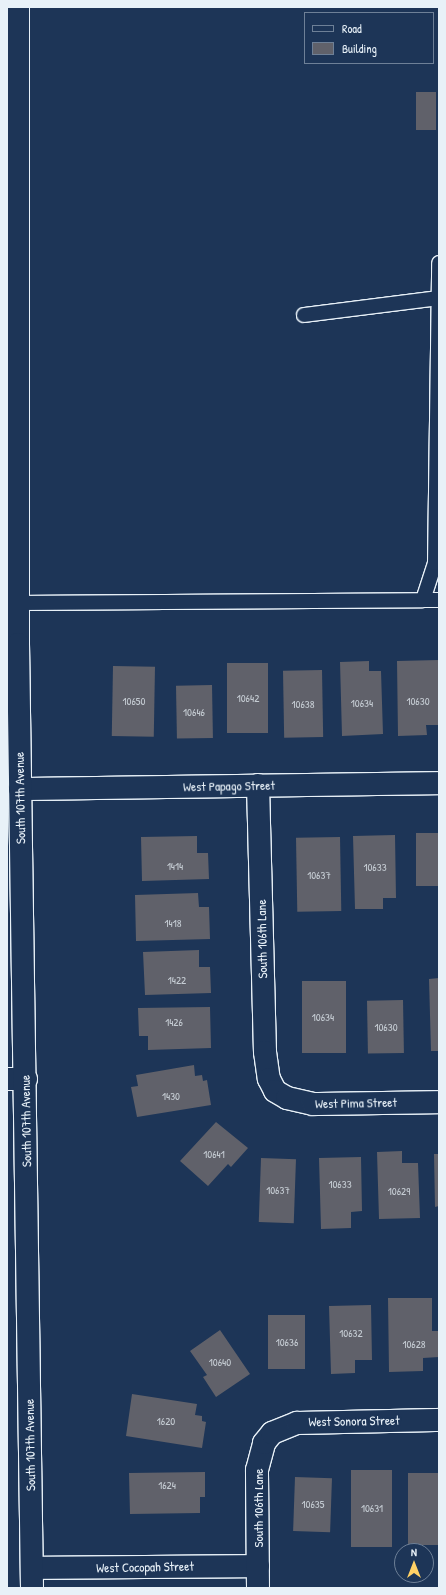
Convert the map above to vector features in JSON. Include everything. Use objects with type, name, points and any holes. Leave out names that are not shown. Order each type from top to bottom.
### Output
[{"type":"main road","name":"South 107th Avenue","points":[[18,7],[18,603],[20,790],[16,1079],[32,1578]]},
{"type":"main road","name":"West Papago Street","points":[[20,790],[439,783]]},
{"type":"main road","name":"South 106th Lane","points":[[258,785],[265,1052],[269,1079],[275,1091]]},
{"type":"main road","name":"West Pima Street","points":[[275,1091],[287,1098],[312,1104],[439,1102]]},
{"type":"main road","name":"West Sonora Street","points":[[272,1433],[297,1422],[439,1420]]},
{"type":"main road","name":"South 106th Lane","points":[[258,1588],[257,1470],[264,1443],[272,1433]]},
{"type":"main road","name":"West Cocopah Street","points":[[32,1578],[258,1566]]},
{"type":"lane","points":[[422,600],[435,563],[439,263]]},
{"type":"lane","points":[[304,314],[438,298]]},
{"type":"lane","points":[[18,603],[439,600]]},
{"type":"building","points":[[416,92],[436,92],[436,130],[416,130]]},
{"type":"building","points":[[439,660],[439,725],[426,725],[427,735],[398,736],[397,661]]},
{"type":"building","points":[[369,661],[369,671],[381,671],[383,734],[342,736],[340,662]]},
{"type":"building","points":[[227,663],[268,663],[268,733],[227,733]]},
{"type":"building","points":[[113,666],[155,667],[154,737],[112,736]]},
{"type":"building","points":[[322,670],[323,737],[284,738],[283,671]]},
{"type":"building","points":[[212,685],[213,738],[177,739],[176,686]]},
{"type":"building","points":[[416,833],[439,833],[439,886],[416,886]]},
{"type":"building","points":[[395,835],[396,898],[383,898],[383,909],[355,909],[353,836]]},
{"type":"building","points":[[197,836],[197,853],[208,853],[209,879],[142,881],[141,837]]},
{"type":"building","points":[[340,837],[341,911],[297,912],[296,838]]},
{"type":"building","points":[[198,893],[199,907],[209,907],[210,939],[136,941],[135,895]]},
{"type":"building","points":[[199,950],[199,967],[210,967],[211,993],[145,995],[143,952]]},
{"type":"building","points":[[439,978],[439,1051],[431,1051],[429,979]]},
{"type":"building","points":[[302,981],[346,981],[346,1053],[302,1053]]},
{"type":"building","points":[[403,1000],[404,1053],[368,1054],[367,1001]]},
{"type":"building","points":[[210,1007],[211,1048],[148,1050],[148,1036],[139,1036],[138,1008]]},
{"type":"building","points":[[194,1065],[195,1076],[202,1075],[203,1081],[207,1080],[211,1105],[137,1117],[131,1087],[138,1086],[136,1075]]},
{"type":"building","points":[[216,1122],[248,1148],[231,1167],[228,1164],[208,1186],[180,1161]]},
{"type":"building","points":[[402,1151],[402,1163],[418,1163],[420,1218],[379,1219],[377,1152]]},
{"type":"building","points":[[434,1154],[439,1154],[439,1206],[435,1207]]},
{"type":"building","points":[[361,1157],[362,1211],[351,1212],[351,1228],[321,1229],[319,1158]]},
{"type":"building","points":[[261,1158],[296,1159],[294,1223],[259,1222]]},
{"type":"building","points":[[388,1298],[432,1298],[432,1331],[439,1331],[439,1357],[423,1358],[423,1371],[389,1372]]},
{"type":"building","points":[[371,1305],[372,1360],[355,1360],[355,1373],[331,1374],[329,1306]]},
{"type":"building","points":[[268,1315],[305,1315],[305,1369],[268,1369]]},
{"type":"building","points":[[220,1330],[250,1374],[216,1397],[203,1377],[207,1375],[190,1351]]},
{"type":"building","points":[[132,1394],[197,1404],[195,1415],[202,1416],[202,1421],[206,1422],[202,1448],[126,1436]]},
{"type":"building","points":[[351,1470],[392,1470],[392,1547],[351,1547]]},
{"type":"building","points":[[205,1472],[205,1497],[200,1497],[200,1513],[130,1514],[129,1473]]},
{"type":"building","points":[[408,1473],[439,1473],[439,1545],[434,1545],[434,1543],[408,1543]]},
{"type":"building","points":[[295,1477],[332,1478],[330,1532],[293,1531]]}]
